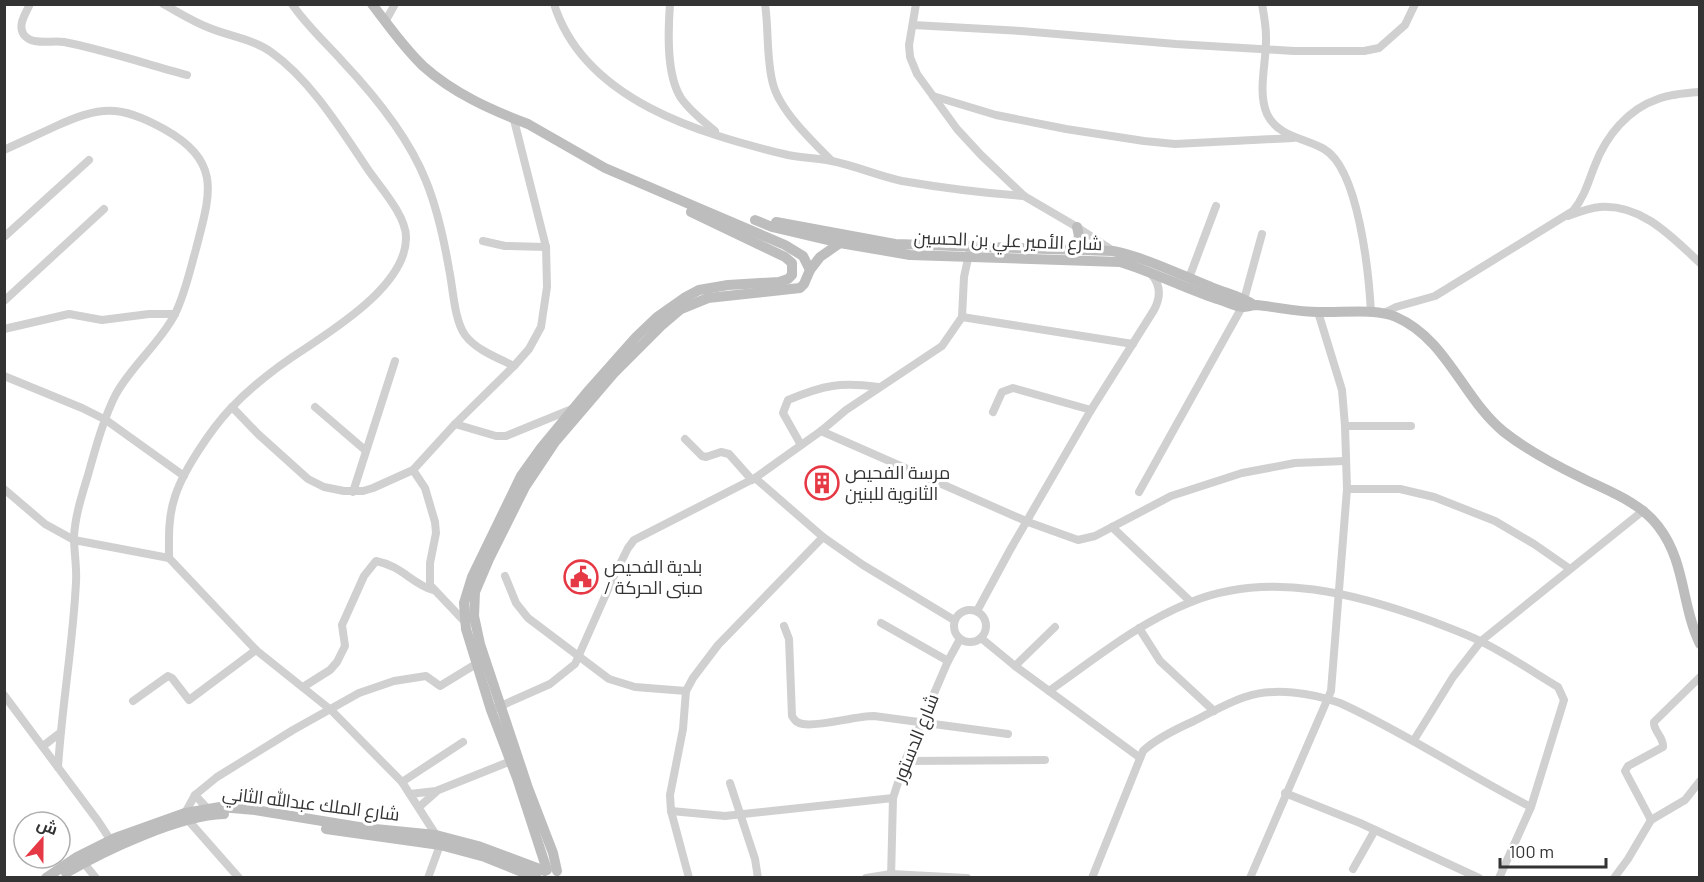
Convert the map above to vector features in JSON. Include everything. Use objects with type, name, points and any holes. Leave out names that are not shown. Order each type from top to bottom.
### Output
[{"type":"street","points":[[30,4],[21,25],[25,36],[29,39],[63,42],[186,75]]},
{"type":"street","points":[[163,4],[208,27],[267,50],[279,59],[324,106],[394,207],[405,226],[406,234],[406,242],[399,263],[371,300],[284,364],[232,407],[216,427],[184,476],[174,499],[171,511],[169,558]]},
{"type":"street","points":[[292,4],[371,95],[414,156],[426,180],[433,202],[449,265],[458,322],[464,334],[480,348],[514,366]]},
{"type":"street","name":"شارع الأمير علي بن الحسين","points":[[372,4],[422,65],[451,88],[515,120],[528,124],[605,168],[719,220],[782,223],[895,244],[969,252],[1120,262],[1148,270],[1205,295],[1247,304],[1318,312],[1384,313],[1396,317],[1430,341],[1490,420],[1503,431],[1555,464],[1644,510],[1658,525],[1675,553],[1692,628],[1700,644]]},
{"type":"street","points":[[386,22],[395,4]]},
{"type":"street","points":[[554,4],[569,38],[580,54],[605,79],[637,101],[674,119],[718,135],[787,154],[832,161],[901,180],[985,193],[1024,196]]},
{"type":"street","points":[[670,4],[668,38],[675,85],[687,105],[718,135]]},
{"type":"street","points":[[765,4],[772,82],[778,99],[832,161]]},
{"type":"street","points":[[916,4],[909,45],[910,57],[917,74],[957,129],[1024,196],[1113,251],[1120,262]]},
{"type":"street","points":[[1262,4],[1266,49],[1264,78],[1266,112],[1276,126],[1293,138],[1326,150],[1344,171],[1364,244],[1371,313]]},
{"type":"street","points":[[913,25],[1266,49],[1364,51],[1379,48],[1405,25],[1415,4]]},
{"type":"street","points":[[1384,313],[1396,307],[1435,296],[1573,211],[1583,198],[1603,147],[1622,122],[1634,111],[1659,98],[1700,92]]},
{"type":"street","points":[[933,96],[996,115],[1144,141],[1175,144],[1293,138]]},
{"type":"street","points":[[4,150],[76,117],[105,110],[130,113],[154,123],[190,147],[198,155],[206,172],[209,191],[191,266],[175,314],[121,386],[106,420],[78,513],[74,540],[76,582],[58,767]]},
{"type":"street","points":[[232,407],[308,479],[333,489],[353,492],[373,488],[413,470],[455,424],[514,366],[529,349],[541,327],[547,287],[546,248],[515,120]]},
{"type":"street","points":[[4,237],[89,160]]},
{"type":"street","points":[[1189,278],[1216,206]]},
{"type":"street","points":[[1561,218],[1600,207],[1618,208],[1656,223],[1700,263]]},
{"type":"street","points":[[4,301],[104,209]]},
{"type":"street","points":[[719,220],[798,252],[803,256],[810,270]]},
{"type":"street","points":[[548,874],[496,708],[474,616],[476,592],[525,486],[592,392],[636,337],[657,317],[699,290],[728,285],[780,282],[792,275],[792,263],[719,220]]},
{"type":"street","name":"شارع الأمير علي بن الحسين","points":[[755,220],[772,228],[910,255],[1075,249],[1113,251],[1134,255],[1247,304]]},
{"type":"street","points":[[1075,249],[1079,236],[1077,227]]},
{"type":"street","points":[[1139,492],[1247,304],[1262,234]]},
{"type":"street","points":[[483,241],[505,246],[546,248]]},
{"type":"street","points":[[548,874],[553,853],[496,708],[476,664],[465,622],[464,603],[467,589],[484,549],[521,477],[572,409],[681,309],[700,300],[716,296],[794,290],[804,284],[810,270],[820,257],[840,243]]},
{"type":"street","points":[[496,708],[557,680],[571,669],[579,656],[614,576],[634,540],[753,479],[878,387],[942,346],[953,333],[962,316],[964,277],[969,252]]},
{"type":"street","points":[[977,611],[1091,410],[1157,303],[1159,287],[1148,270]]},
{"type":"street","points":[[1250,878],[1330,690],[1347,489],[1345,426],[1341,390],[1318,312]]},
{"type":"street","points":[[4,329],[72,313],[102,320],[149,314],[175,314]]},
{"type":"street","points":[[962,316],[1133,344]]},
{"type":"street","points":[[353,492],[395,361]]},
{"type":"street","points":[[4,376],[106,420],[184,476]]},
{"type":"street","points":[[801,445],[783,412],[788,400],[818,388],[852,384],[878,387]]},
{"type":"street","points":[[993,412],[1002,392],[1013,388],[1091,410]]},
{"type":"street","points":[[315,407],[365,450]]},
{"type":"street","points":[[455,424],[496,436],[506,436],[572,409]]},
{"type":"street","points":[[1345,426],[1411,426]]},
{"type":"street","points":[[821,431],[1028,522],[1083,540],[1171,496],[1242,473],[1295,463],[1346,460]]},
{"type":"street","points":[[685,439],[702,456],[706,457],[721,452],[729,454],[753,479],[823,537],[863,565],[954,620]]},
{"type":"street","points":[[413,470],[424,488],[435,522],[436,533],[429,570],[430,585],[465,622]]},
{"type":"street","points":[[4,489],[45,524],[74,540],[169,558],[256,650],[331,710],[402,783],[438,840],[428,878]]},
{"type":"street","points":[[1347,489],[1400,489],[1434,497],[1495,521],[1534,543],[1569,570]]},
{"type":"street","points":[[1414,740],[1453,677],[1481,641],[1644,510]]},
{"type":"street","points":[[1112,527],[1191,602]]},
{"type":"street","points":[[689,878],[671,811],[672,784],[680,750],[686,691],[718,645],[823,537]]},
{"type":"street","points":[[303,687],[330,670],[337,662],[345,646],[342,626],[364,576],[376,561],[393,565],[426,588],[433,590]]},
{"type":"street","points":[[505,576],[521,612],[609,679],[621,684],[686,691]]},
{"type":"street","points":[[1049,692],[1138,628],[1191,602],[1208,596],[1248,589],[1292,588],[1339,592],[1404,611],[1481,641],[1558,687],[1562,693],[1563,705],[1531,807],[1499,878]]},
{"type":"street","points":[[964,610],[977,611],[983,616],[986,631],[981,638],[971,642],[960,639],[955,634],[954,620],[964,610]]},
{"type":"street","points":[[881,622],[948,661]]},
{"type":"street","points":[[784,626],[789,639],[792,716],[796,722],[806,724],[858,716],[874,716],[1008,734]]},
{"type":"street","points":[[1015,666],[1055,627]]},
{"type":"street","points":[[1138,628],[1160,661],[1214,711]]},
{"type":"street","points":[[981,638],[1049,692],[1139,757]]},
{"type":"street","name":"شارع الدستور","points":[[891,876],[893,798],[904,761],[960,639]]},
{"type":"street","points":[[133,701],[168,676],[189,700],[256,650]]},
{"type":"street","points":[[239,878],[187,817],[195,795],[232,766],[359,693],[394,681],[426,676],[440,686],[476,664]]},
{"type":"street","points":[[1651,820],[1625,771],[1628,766],[1663,747],[1662,739],[1654,728],[1654,722],[1700,676]]},
{"type":"street","points":[[1092,878],[1139,757],[1149,745],[1244,697],[1274,692],[1328,699],[1361,712],[1531,807]]},
{"type":"street","points":[[4,695],[98,821],[118,842]]},
{"type":"street","points":[[43,746],[60,733]]},
{"type":"street","points":[[402,783],[463,742]]},
{"type":"street","points":[[904,761],[1046,760]]},
{"type":"street","points":[[410,794],[436,791],[511,761]]},
{"type":"street","points":[[1614,878],[1651,820],[1685,800],[1700,781]]},
{"type":"street","points":[[730,783],[755,859],[758,878]]},
{"type":"street","points":[[419,807],[436,791]]},
{"type":"street","points":[[1285,793],[1375,830],[1479,878]]},
{"type":"street","points":[[195,795],[207,808]]},
{"type":"street","points":[[671,811],[724,816],[893,798]]},
{"type":"street","name":"شارع الملك عبدالله الثاني","points":[[46,878],[78,857],[207,808],[255,810],[438,840],[521,861],[548,874]]},
{"type":"street","name":"شارع الملك عبدالله الثاني","points":[[187,817],[240,814],[362,835],[438,840],[485,857],[548,874]]},
{"type":"street","points":[[1353,869],[1375,830]]},
{"type":"street","name":"شارع الملك عبدالله الثاني","points":[[58,878],[118,842]]},
{"type":"street","points":[[521,861],[540,847]]},
{"type":"street","points":[[83,862],[96,878]]},
{"type":"street","points":[[866,878],[891,876],[967,878]]},
{"type":"place","name":"مرسة الفحيص الثانوية للبنين","points":[[822,483]]},
{"type":"place","name":"بلدية الفحيص / مبنى الحركة","points":[[581,577]]}]
